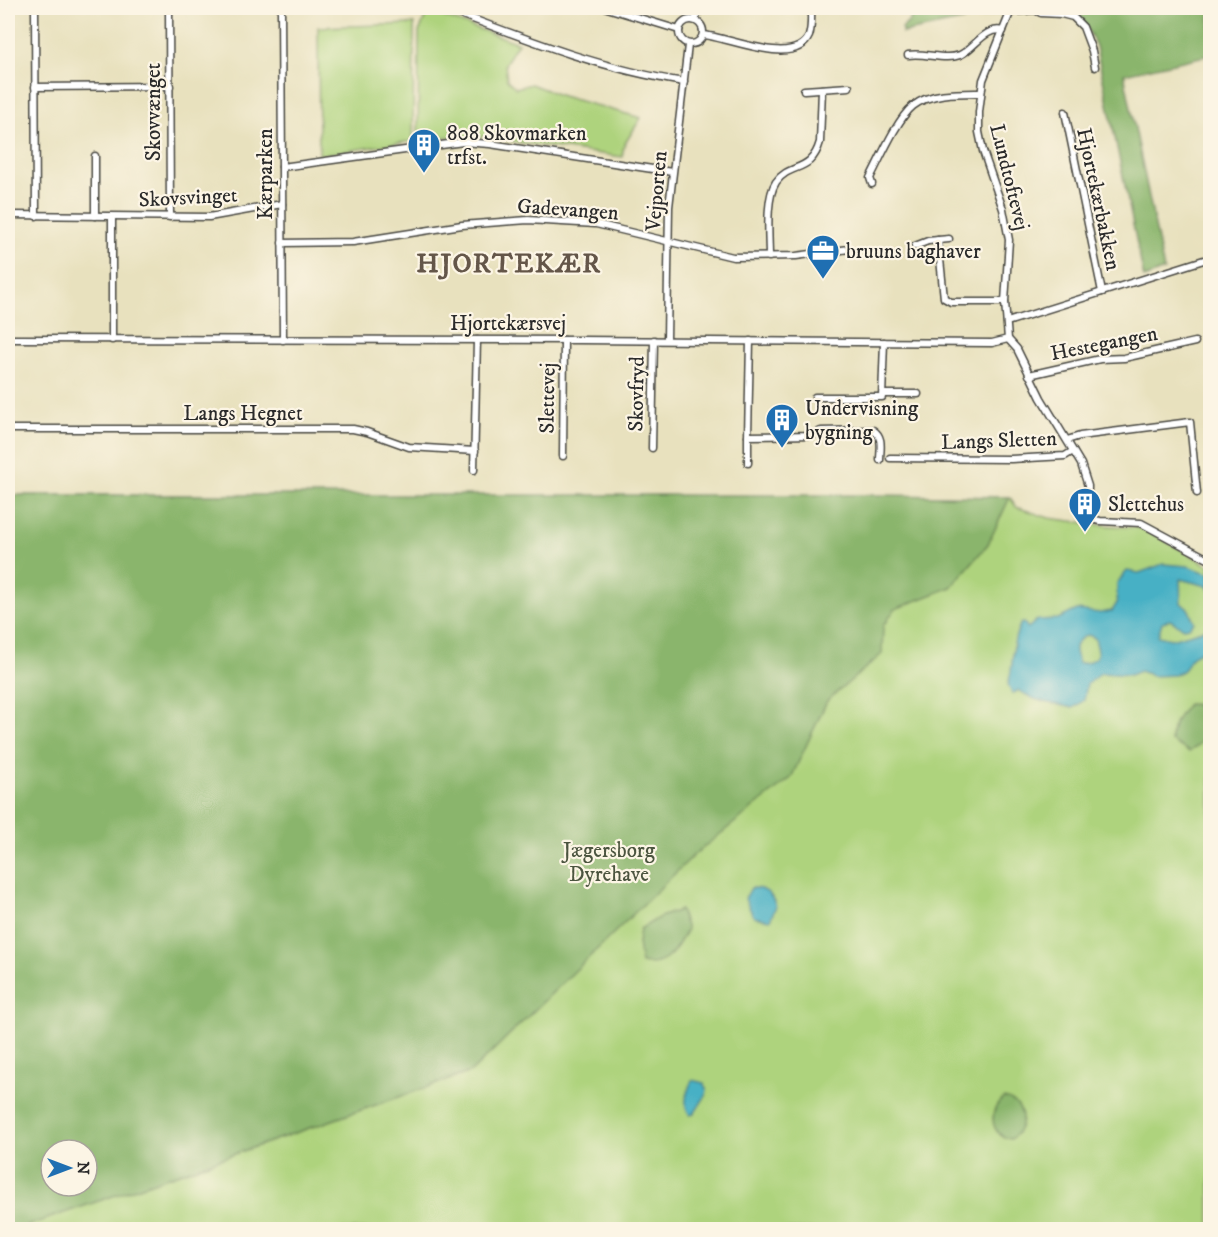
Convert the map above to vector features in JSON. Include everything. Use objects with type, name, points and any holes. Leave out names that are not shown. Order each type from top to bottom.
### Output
[{"type":"street","points":[[35,8],[36,216]]},
{"type":"street","name":"Skovvænget","points":[[170,8],[170,217]]},
{"type":"street","name":"Kærparken","points":[[280,8],[283,340]]},
{"type":"street","points":[[444,8],[582,59],[622,71],[684,82]]},
{"type":"street","points":[[607,8],[626,11],[679,30]]},
{"type":"street","points":[[695,20],[700,8]]},
{"type":"street","points":[[703,35],[774,50],[795,49],[808,38],[811,8]]},
{"type":"street","points":[[1011,10],[1035,10],[1041,14],[1061,14],[1073,17],[1083,27],[1095,67]]},
{"type":"street","name":"Lundtoftevej","points":[[1011,10],[987,68],[981,93],[981,140],[1003,209],[1009,240],[1005,302],[1008,339],[1017,349],[1029,375],[1086,475],[1087,518],[1092,521],[1141,523],[1210,560]]},
{"type":"street","points":[[695,20],[702,27],[703,35],[698,43],[688,45],[680,37],[679,30],[685,22],[695,20]]},
{"type":"street","points":[[908,55],[948,57],[960,55],[976,45],[989,31],[996,29],[1003,31]]},
{"type":"street","name":"Vejporten","points":[[667,340],[668,241],[672,172],[688,45]]},
{"type":"street","points":[[35,87],[170,86]]},
{"type":"street","points":[[804,90],[849,87]]},
{"type":"street","points":[[769,258],[772,192],[781,177],[805,166],[818,151],[822,89]]},
{"type":"street","points":[[872,184],[870,178],[904,115],[914,105],[943,95],[981,93]]},
{"type":"street","name":"Hjortekærbakken","points":[[1065,112],[1102,292]]},
{"type":"street","points":[[282,167],[446,143],[470,142],[672,172]]},
{"type":"street","points":[[95,156],[95,216]]},
{"type":"street","name":"Skovsvinget","points":[[8,215],[217,216],[282,204]]},
{"type":"street","points":[[112,217],[112,340]]},
{"type":"street","name":"Gadevangen","points":[[282,243],[353,242],[462,225],[528,220],[596,224],[719,255],[769,258],[849,249]]},
{"type":"street","points":[[915,246],[928,241],[949,239]]},
{"type":"street","points":[[938,240],[944,298],[951,302],[1005,302]]},
{"type":"street","name":"Hjortekærbakken","points":[[1007,322],[1210,258]]},
{"type":"street","name":"Hjortekærsvej","points":[[8,339],[992,343],[1008,339]]},
{"type":"street","points":[[474,470],[477,340]]},
{"type":"street","name":"Slettevej","points":[[563,456],[564,340]]},
{"type":"street","name":"Skovfryd","points":[[652,448],[654,340]]},
{"type":"street","points":[[748,463],[750,341]]},
{"type":"street","name":"Hestegangen","points":[[1029,375],[1100,359],[1124,358],[1185,341],[1195,342]]},
{"type":"street","points":[[883,394],[884,342]]},
{"type":"street","points":[[815,397],[882,397],[883,394],[918,394]]},
{"type":"street","points":[[1067,440],[1080,436],[1190,422],[1197,493]]},
{"type":"street","name":"Langs Hegnet","points":[[8,429],[353,429],[409,447],[475,451]]},
{"type":"street","points":[[748,436],[813,435],[821,431],[873,430],[879,434],[881,440],[880,460]]},
{"type":"street","name":"Langs Sletten","points":[[890,458],[1011,459],[1065,456],[1073,451]]},
{"type":"green space","points":[[902,8],[940,8],[942,11],[948,8],[1007,8],[1005,12],[902,33],[902,28],[910,20],[911,10]]},
{"type":"green space","points":[[1077,8],[1210,8],[1210,55],[1124,74],[1164,270],[1144,278],[1096,46]]},
{"type":"green space","points":[[428,11],[518,43],[505,64],[507,80],[516,88],[531,84],[562,96],[641,118],[624,145],[622,157],[483,137],[435,137],[418,141],[419,32]]},
{"type":"green space","points":[[414,24],[413,141],[319,155],[318,27]]},
{"type":"green space","name":"Jægersborg Dyrehave","points":[[8,495],[1010,497],[1016,507],[1049,518],[1142,528],[1210,566],[1210,1229],[8,1230]]},
{"type":"green space","points":[[8,495],[1010,497],[988,544],[951,587],[895,609],[883,626],[882,654],[827,701],[791,778],[695,854],[471,1072],[18,1229],[8,1230]]},
{"type":"green space","points":[[1188,704],[1202,706],[1210,717],[1210,737],[1189,752],[1171,741],[1176,721]]},
{"type":"green space","points":[[680,910],[687,929],[675,950],[658,963],[641,963],[638,943],[640,929],[660,917]]},
{"type":"green space","points":[[1004,1098],[1017,1105],[1022,1116],[1020,1128],[1011,1139],[998,1133],[993,1122],[995,1109]]},
{"type":"water","points":[[1163,564],[1188,566],[1210,574],[1210,591],[1207,586],[1180,579],[1181,603],[1189,610],[1194,622],[1189,627],[1183,628],[1170,620],[1162,622],[1158,636],[1171,639],[1210,628],[1210,647],[1192,656],[1185,669],[1175,675],[1153,676],[1140,671],[1130,675],[1101,673],[1087,684],[1084,700],[1073,708],[1038,700],[1019,690],[1012,694],[1008,684],[1015,638],[1021,623],[1028,628],[1037,620],[1058,619],[1077,610],[1100,613],[1112,611],[1117,603],[1117,583],[1127,571],[1139,573]],"holes":[[[1088,635],[1095,638],[1098,651],[1096,658],[1086,663],[1079,663],[1075,654],[1075,646],[1083,637]]]},
{"type":"water","points":[[751,888],[764,890],[772,898],[776,906],[770,920],[754,917],[745,899]]},
{"type":"water","points":[[692,1080],[704,1083],[707,1089],[706,1095],[694,1114],[690,1115],[686,1102]]},
{"type":"place","name":"808 Skovmarken trfst.","points":[[424,174]]},
{"type":"place","name":"bruuns baghaver","points":[[823,280]]},
{"type":"place","name":"Undervisning bygning","points":[[782,449]]},
{"type":"place","name":"Slettehus","points":[[1085,533]]},
{"type":"district","name":"HJORTEKÆR","points":[[509,263]]}]
